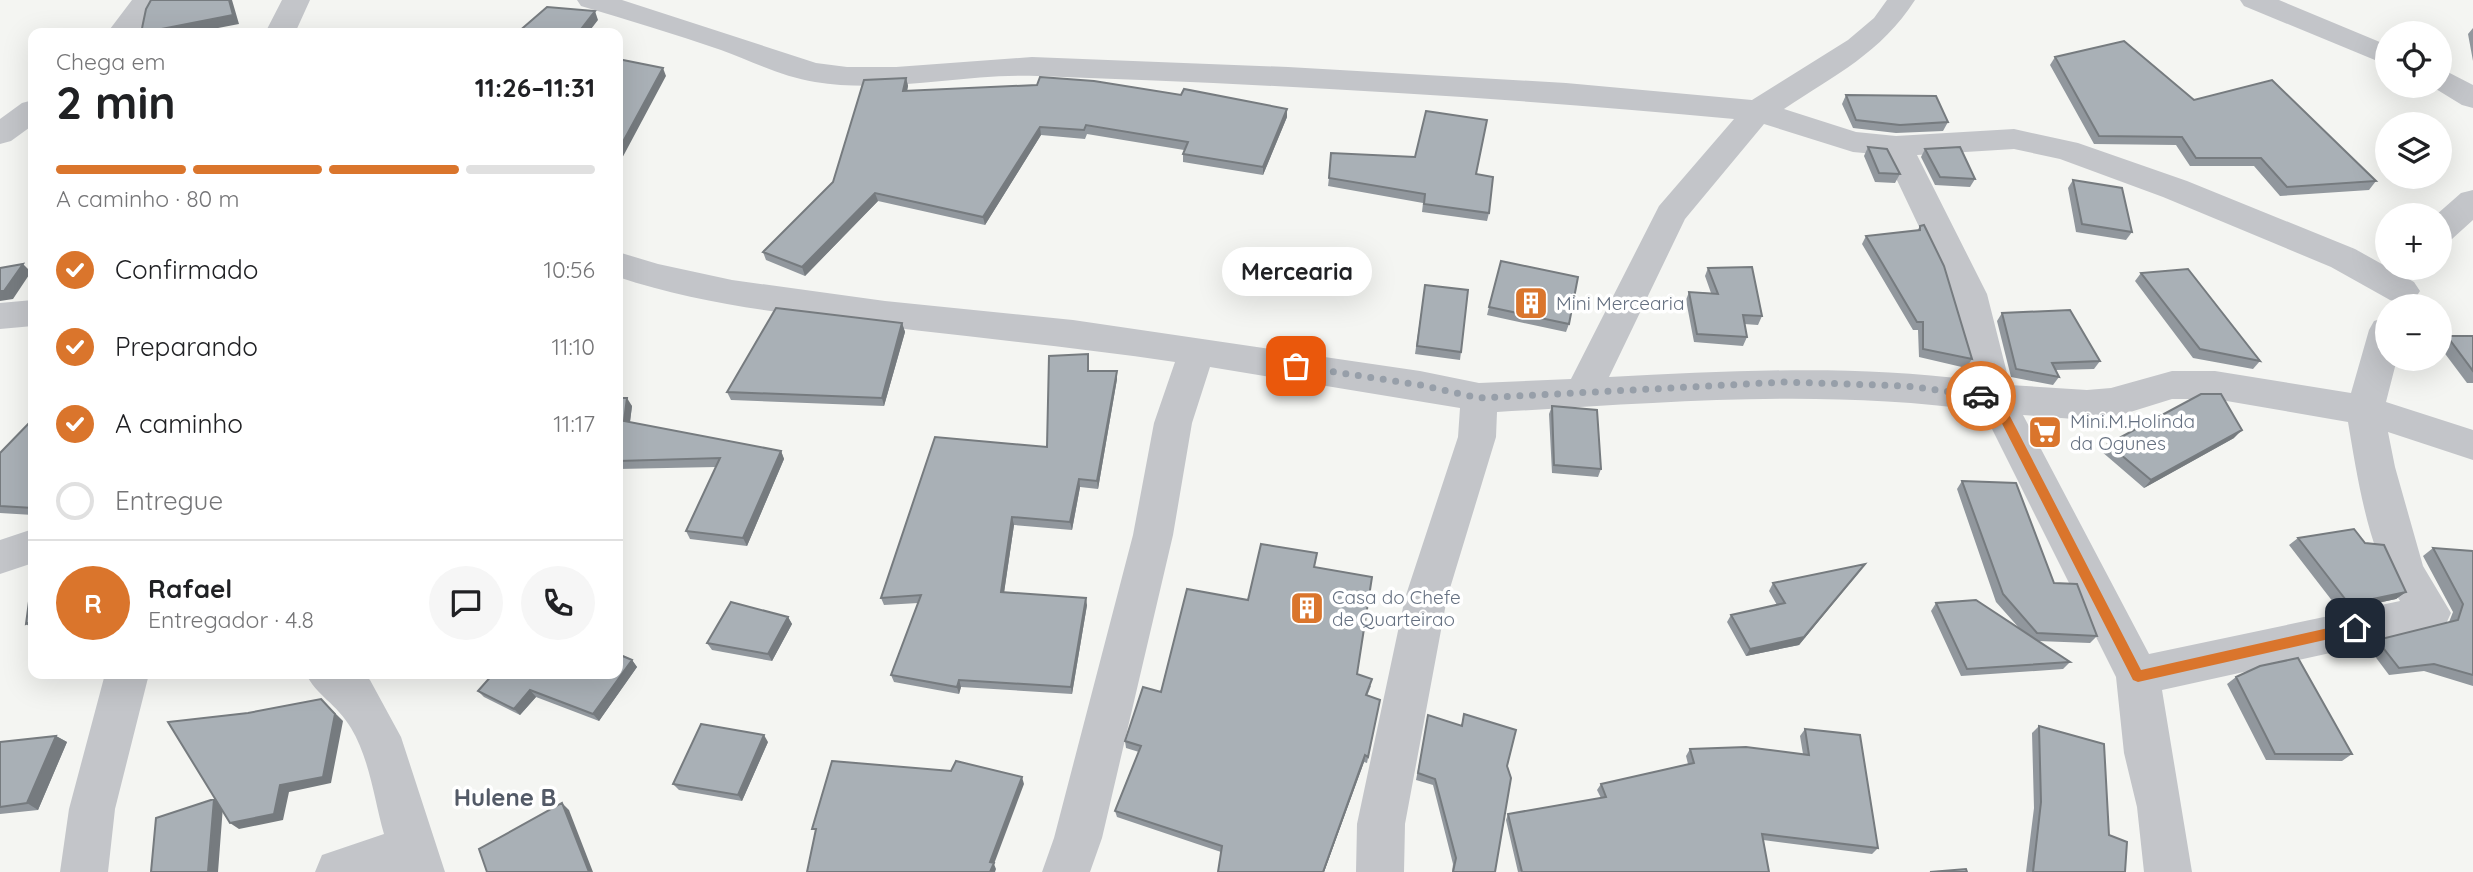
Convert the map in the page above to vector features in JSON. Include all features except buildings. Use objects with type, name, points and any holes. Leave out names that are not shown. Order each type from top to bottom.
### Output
[{"type":"street","points":[[126,28],[147,0]]},
{"type":"street","points":[[282,28],[296,0]]},
{"type":"street","points":[[591,0],[628,4],[811,72],[848,76],[896,77],[1032,66],[1275,75],[1540,91],[1758,110],[1853,142],[1896,146],[2014,139],[2067,150],[2175,189],[2343,258],[2403,288]]},
{"type":"street","points":[[1583,392],[1671,214],[1758,110],[1859,46],[1885,24],[1900,0]]},
{"type":"street","points":[[2254,0],[2375,51]]},
{"type":"street","points":[[609,28],[628,4]]},
{"type":"street","points":[[2452,85],[2473,98]]},
{"type":"street","points":[[0,134],[28,114]]},
{"type":"street","points":[[1896,146],[1969,294],[1995,398],[2138,676],[2144,734],[2160,807],[2168,872]]},
{"type":"street","points":[[2452,219],[2473,201]]},
{"type":"street","points":[[623,266],[654,276],[732,293],[885,314],[1073,333],[1420,385],[1479,398],[1785,382],[1907,386],[1995,398],[2087,405],[2110,403],[2172,385],[2215,385],[2365,410],[2473,445]]},
{"type":"street","points":[[0,316],[28,313]]},
{"type":"street","points":[[1066,872],[1078,838],[1153,534],[1173,423],[1197,352]]},
{"type":"street","points":[[2138,676],[2430,613],[2404,572],[2375,467],[2365,410],[2376,371]]},
{"type":"street","points":[[1380,872],[1381,824],[1426,598],[1477,437],[1479,398]]},
{"type":"street","points":[[0,557],[28,548]]},
{"type":"street","points":[[84,872],[92,809],[127,679]]},
{"type":"street","points":[[335,679],[353,692],[388,755],[416,861],[339,872]]},
{"type":"way so far","points":[[1296,366],[1420,385],[1479,398],[1785,382],[1907,386],[1981,396]]},
{"type":"place","name":"Mini Mercearia","points":[[1531,303]]},
{"type":"place","name":"Mercearia","points":[[1296,366]]},
{"type":"place","name":"Mini.M.Holinda da Ogunes","points":[[2045,432]]},
{"type":"place","name":"Casa do Chefe de Quarteirao","points":[[1307,608]]},
{"type":"district","name":"Hulene B","points":[[505,798]]},
{"type":"route","points":[[1981,396],[1995,398],[2138,676],[2355,628]]}]
